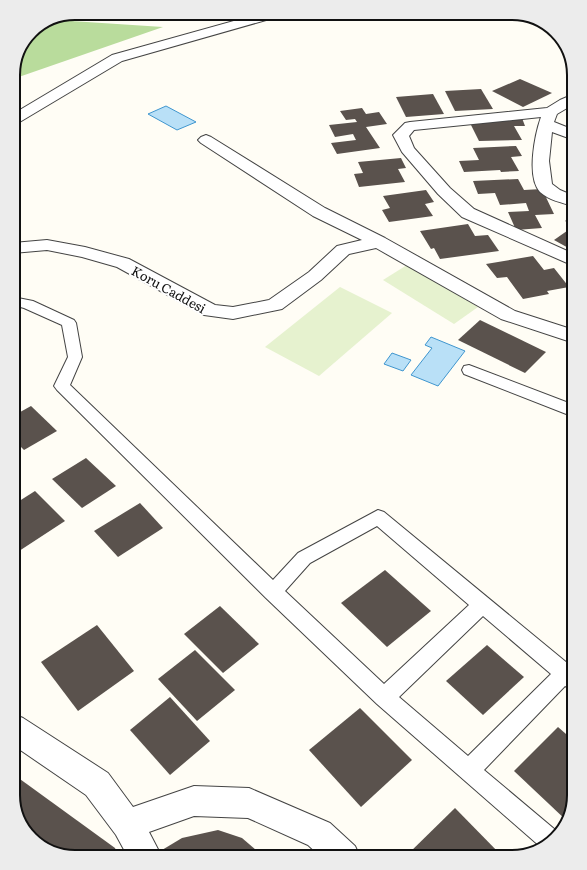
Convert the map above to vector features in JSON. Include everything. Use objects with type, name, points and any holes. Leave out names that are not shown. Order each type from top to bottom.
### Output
[{"type":"street","points":[[20,116],[117,58],[251,20]]},
{"type":"street","points":[[567,103],[548,118],[410,126],[401,134],[407,148],[444,191],[468,213],[567,259]]},
{"type":"street","points":[[548,118],[567,130]]},
{"type":"street","points":[[548,118],[541,171],[543,185],[553,194],[567,199]]},
{"type":"street","points":[[206,140],[319,212],[379,242],[508,315],[567,335]]},
{"type":"street","name":"Koru Caddesi","points":[[20,247],[47,245],[85,252],[123,263],[163,284],[210,312],[233,313],[275,305],[315,276],[343,250],[379,242]]},
{"type":"street","points":[[20,733],[97,784],[127,824],[142,850]]},
{"type":"street","points":[[127,824],[194,801],[249,803],[319,834],[336,850]]},
{"type":"lane","points":[[20,302],[28,304],[70,323],[75,357],[62,386],[273,592],[384,697],[547,838]]},
{"type":"lane","points":[[469,370],[567,408]]},
{"type":"lane","points":[[273,592],[304,558],[378,517],[567,675]]},
{"type":"lane","points":[[384,697],[482,605]]},
{"type":"lane","points":[[468,770],[567,679]]},
{"type":"green space","points":[[67,21],[163,27],[20,77],[22,61],[29,44],[44,29],[54,24]]},
{"type":"green space","points":[[407,265],[478,307],[454,324],[383,280]]},
{"type":"green space","points":[[340,287],[392,313],[319,376],[265,347]]},
{"type":"water","points":[[166,106],[196,122],[177,130],[148,114]]},
{"type":"water","points":[[431,337],[465,351],[438,386],[411,375],[432,348],[425,345]]},
{"type":"water","points":[[392,353],[411,360],[403,371],[384,364]]},
{"type":"building","points":[[520,79],[552,93],[523,107],[492,91]]},
{"type":"building","points":[[481,89],[493,109],[455,111],[445,91]]},
{"type":"building","points":[[433,94],[444,114],[406,117],[396,97]]},
{"type":"building","points":[[362,108],[366,114],[379,112],[387,124],[366,127],[380,148],[337,154],[331,143],[356,140],[353,134],[335,137],[329,125],[357,122],[355,119],[346,120],[340,111]]},
{"type":"building","points":[[522,118],[525,126],[514,126],[522,140],[479,141],[470,123]]},
{"type":"building","points":[[516,146],[522,156],[511,157],[519,171],[501,172],[500,170],[464,172],[459,161],[479,160],[473,148]]},
{"type":"building","points":[[401,158],[406,168],[398,169],[405,182],[359,187],[354,174],[363,173],[358,162]]},
{"type":"building","points":[[518,179],[524,190],[542,189],[554,214],[535,215],[542,228],[516,230],[508,212],[529,211],[526,203],[500,205],[495,193],[478,194],[473,181]]},
{"type":"building","points":[[426,190],[434,202],[425,204],[433,216],[389,222],[382,210],[390,208],[383,196]]},
{"type":"building","points":[[468,224],[475,236],[488,235],[499,251],[440,259],[434,248],[431,249],[420,231]]},
{"type":"building","points":[[567,231],[567,247],[554,240]]},
{"type":"building","points":[[533,256],[544,270],[554,268],[567,284],[567,287],[547,291],[549,294],[523,299],[507,277],[497,278],[486,264]]},
{"type":"building","points":[[480,320],[546,352],[525,373],[458,340]]},
{"type":"building","points":[[31,406],[57,431],[24,450],[20,446],[20,412]]},
{"type":"building","points":[[86,458],[116,486],[82,508],[52,479]]},
{"type":"building","points":[[35,491],[65,521],[20,550],[20,501]]},
{"type":"building","points":[[140,503],[163,528],[118,557],[94,531]]},
{"type":"building","points":[[385,570],[431,611],[387,647],[341,603]]},
{"type":"building","points":[[220,606],[259,644],[223,673],[184,634]]},
{"type":"building","points":[[97,625],[134,671],[78,711],[41,662]]},
{"type":"building","points":[[487,645],[524,677],[483,715],[446,681]]},
{"type":"building","points":[[195,650],[235,690],[197,721],[158,679]]},
{"type":"building","points":[[170,697],[210,741],[170,775],[130,730]]},
{"type":"building","points":[[360,708],[412,760],[361,807],[309,750]]},
{"type":"building","points":[[558,727],[567,735],[567,802],[563,817],[514,771]]},
{"type":"building","points":[[20,779],[116,850],[71,850],[57,847],[44,841],[27,823],[24,816],[20,802]]},
{"type":"building","points":[[455,808],[496,850],[412,850]]},
{"type":"building","points":[[218,830],[242,838],[256,850],[162,850],[182,838]]}]
